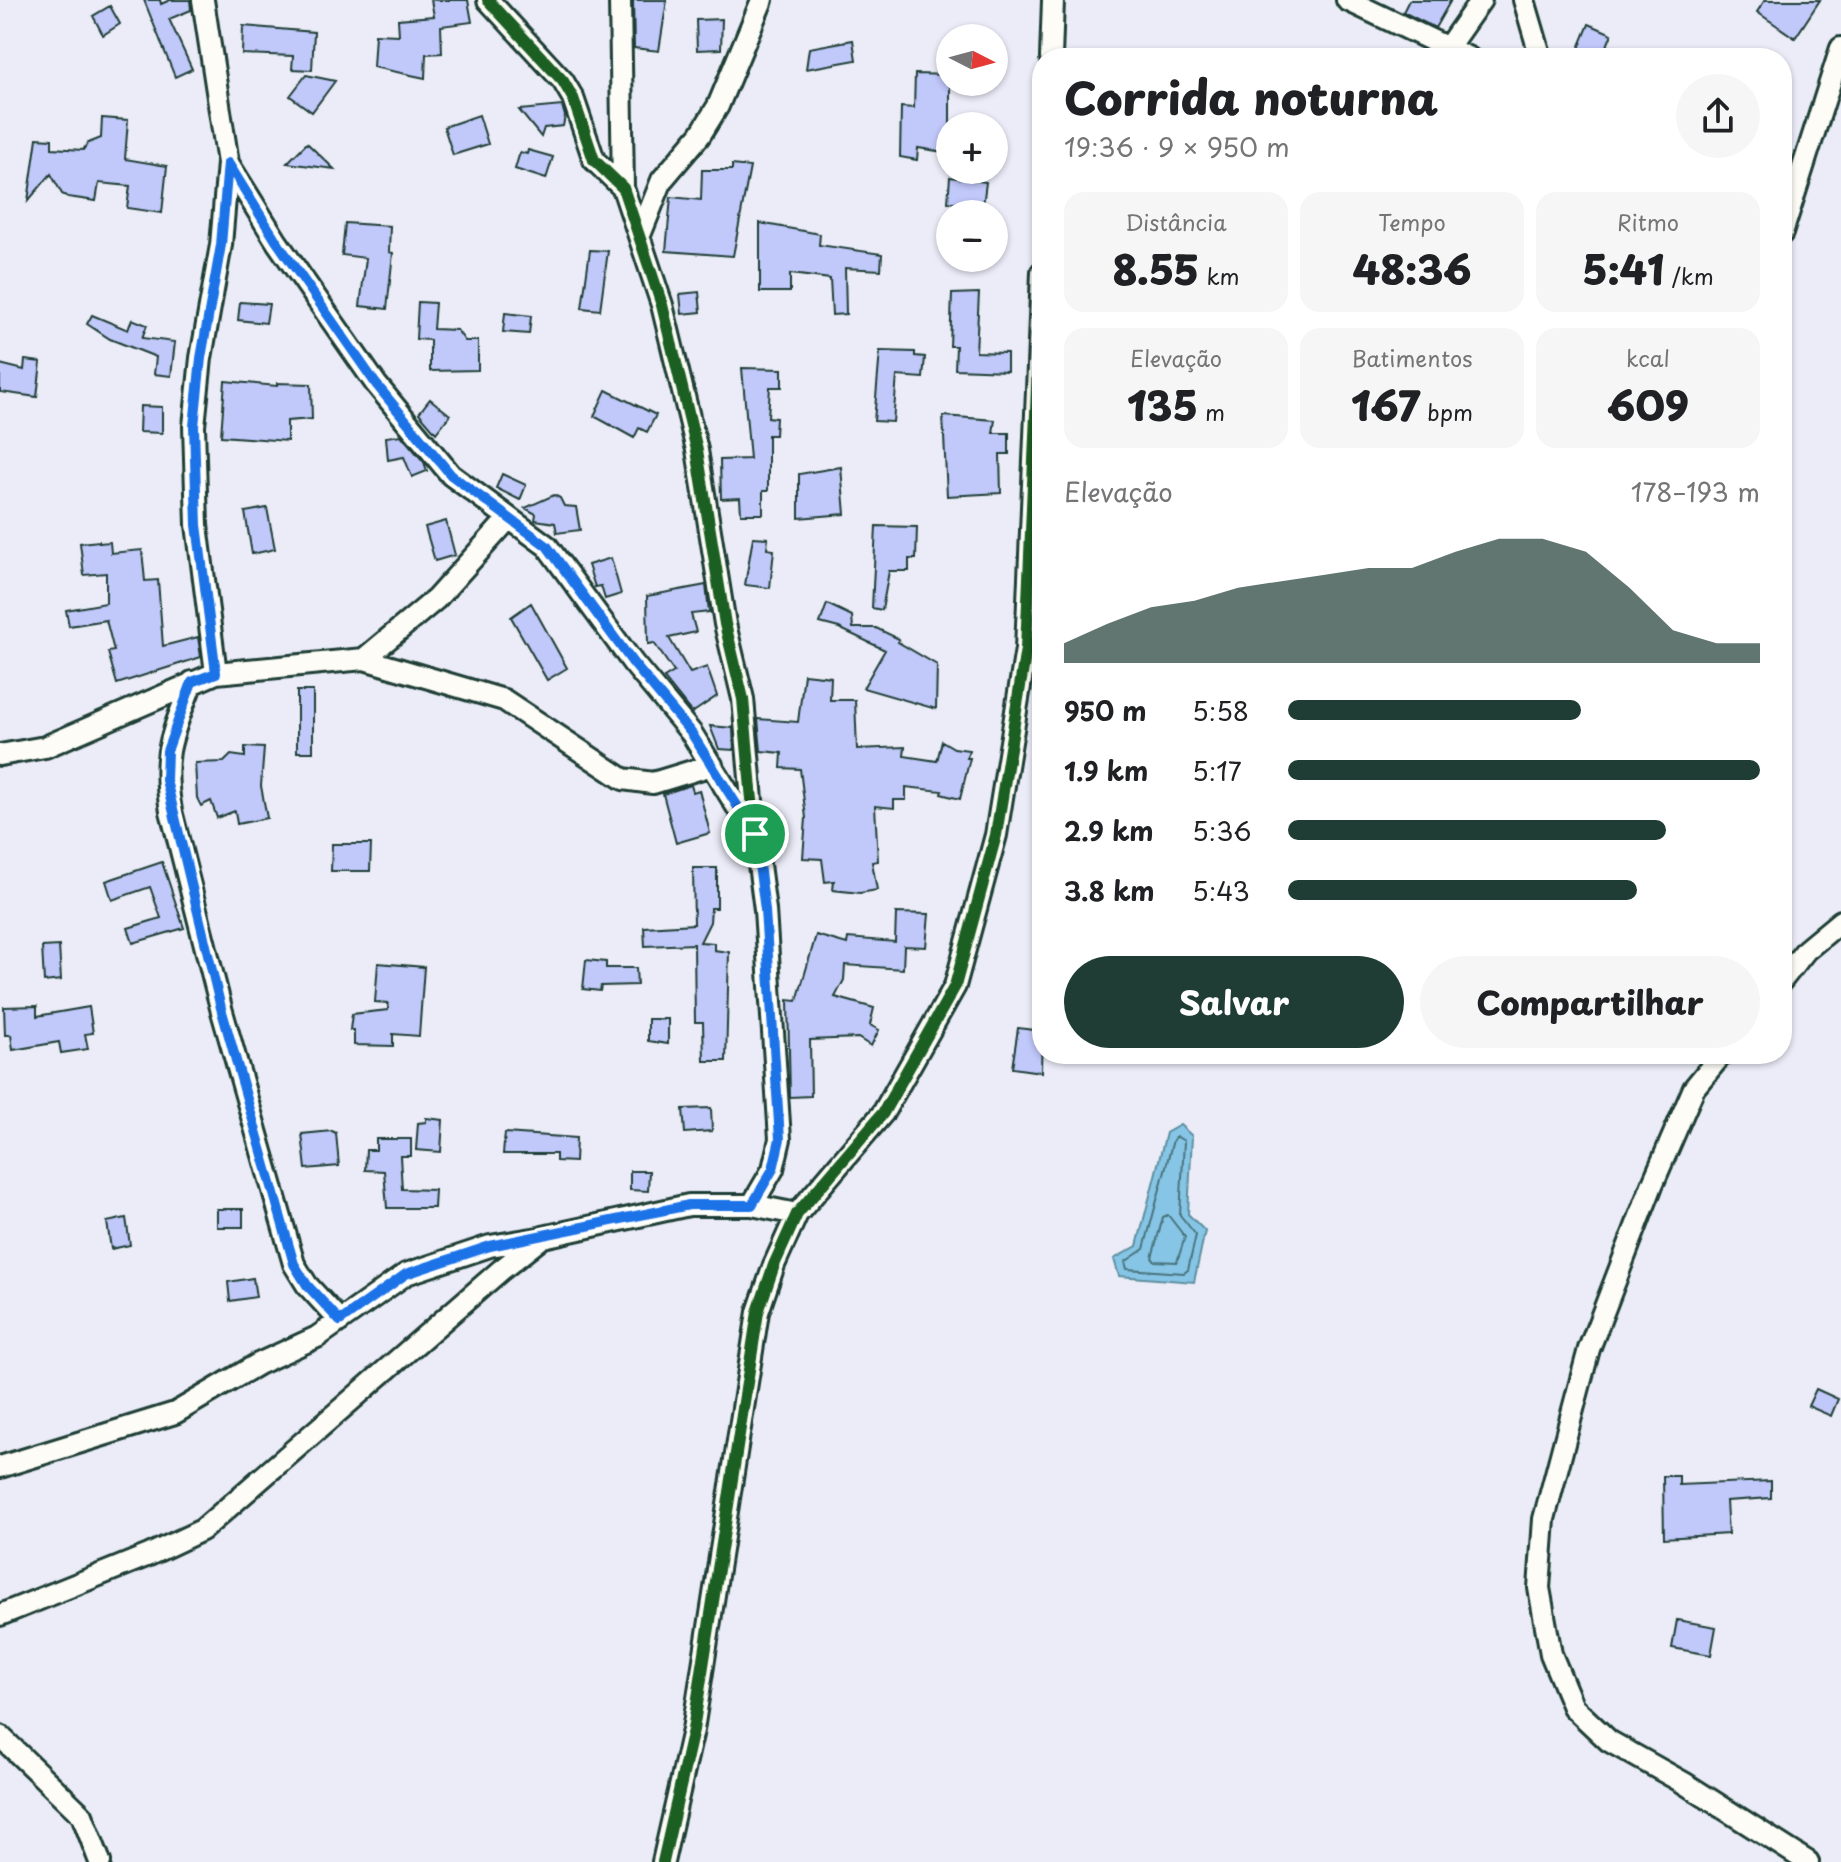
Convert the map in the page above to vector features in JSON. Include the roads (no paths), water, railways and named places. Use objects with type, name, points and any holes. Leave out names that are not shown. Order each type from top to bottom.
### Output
[{"type":"street","points":[[203,0],[228,163],[221,245],[201,358],[194,426],[197,525],[216,673]]},
{"type":"street","points":[[488,0],[563,81],[573,98],[594,160],[623,188]]},
{"type":"street","points":[[620,0],[623,188],[662,305],[697,450],[722,610],[743,699],[765,910],[780,1139],[773,1169],[752,1205]]},
{"type":"street","points":[[640,235],[662,180],[700,135],[718,106],[762,0]]},
{"type":"street","points":[[1051,48],[1053,0]]},
{"type":"street","points":[[1347,0],[1448,47],[1481,0]]},
{"type":"street","points":[[1524,0],[1538,48]]},
{"type":"street","points":[[1792,202],[1841,48]]},
{"type":"street","points":[[228,163],[277,242],[376,384],[451,475],[547,546],[633,663],[692,734],[755,834]]},
{"type":"street","points":[[663,1862],[693,1730],[758,1312],[774,1265],[797,1214],[883,1113],[955,986],[996,835],[1026,649],[1032,508]]},
{"type":"street","points":[[364,659],[436,599],[509,518]]},
{"type":"street","points":[[0,755],[45,747],[216,673],[364,659],[504,700],[623,779],[653,783],[712,765]]},
{"type":"street","points":[[192,682],[167,751],[166,780],[171,811],[221,1008],[294,1264],[307,1285],[340,1321]]},
{"type":"street","points":[[1792,968],[1806,950],[1841,921]]},
{"type":"street","points":[[1714,1064],[1694,1088],[1652,1185],[1589,1349],[1544,1519],[1539,1588],[1551,1654],[1573,1707],[1609,1741],[1684,1783],[1808,1862]]},
{"type":"street","points":[[0,1467],[175,1413],[258,1364],[317,1337],[406,1274],[425,1266],[490,1246],[689,1205],[752,1205],[797,1214]]},
{"type":"street","points":[[0,1615],[149,1555],[202,1530],[543,1237]]},
{"type":"street","points":[[0,1736],[82,1815],[100,1862]]},
{"type":"water","points":[[1180,1125],[1192,1136],[1188,1214],[1205,1231],[1194,1282],[1119,1276],[1114,1259],[1137,1246],[1166,1133]]}]
